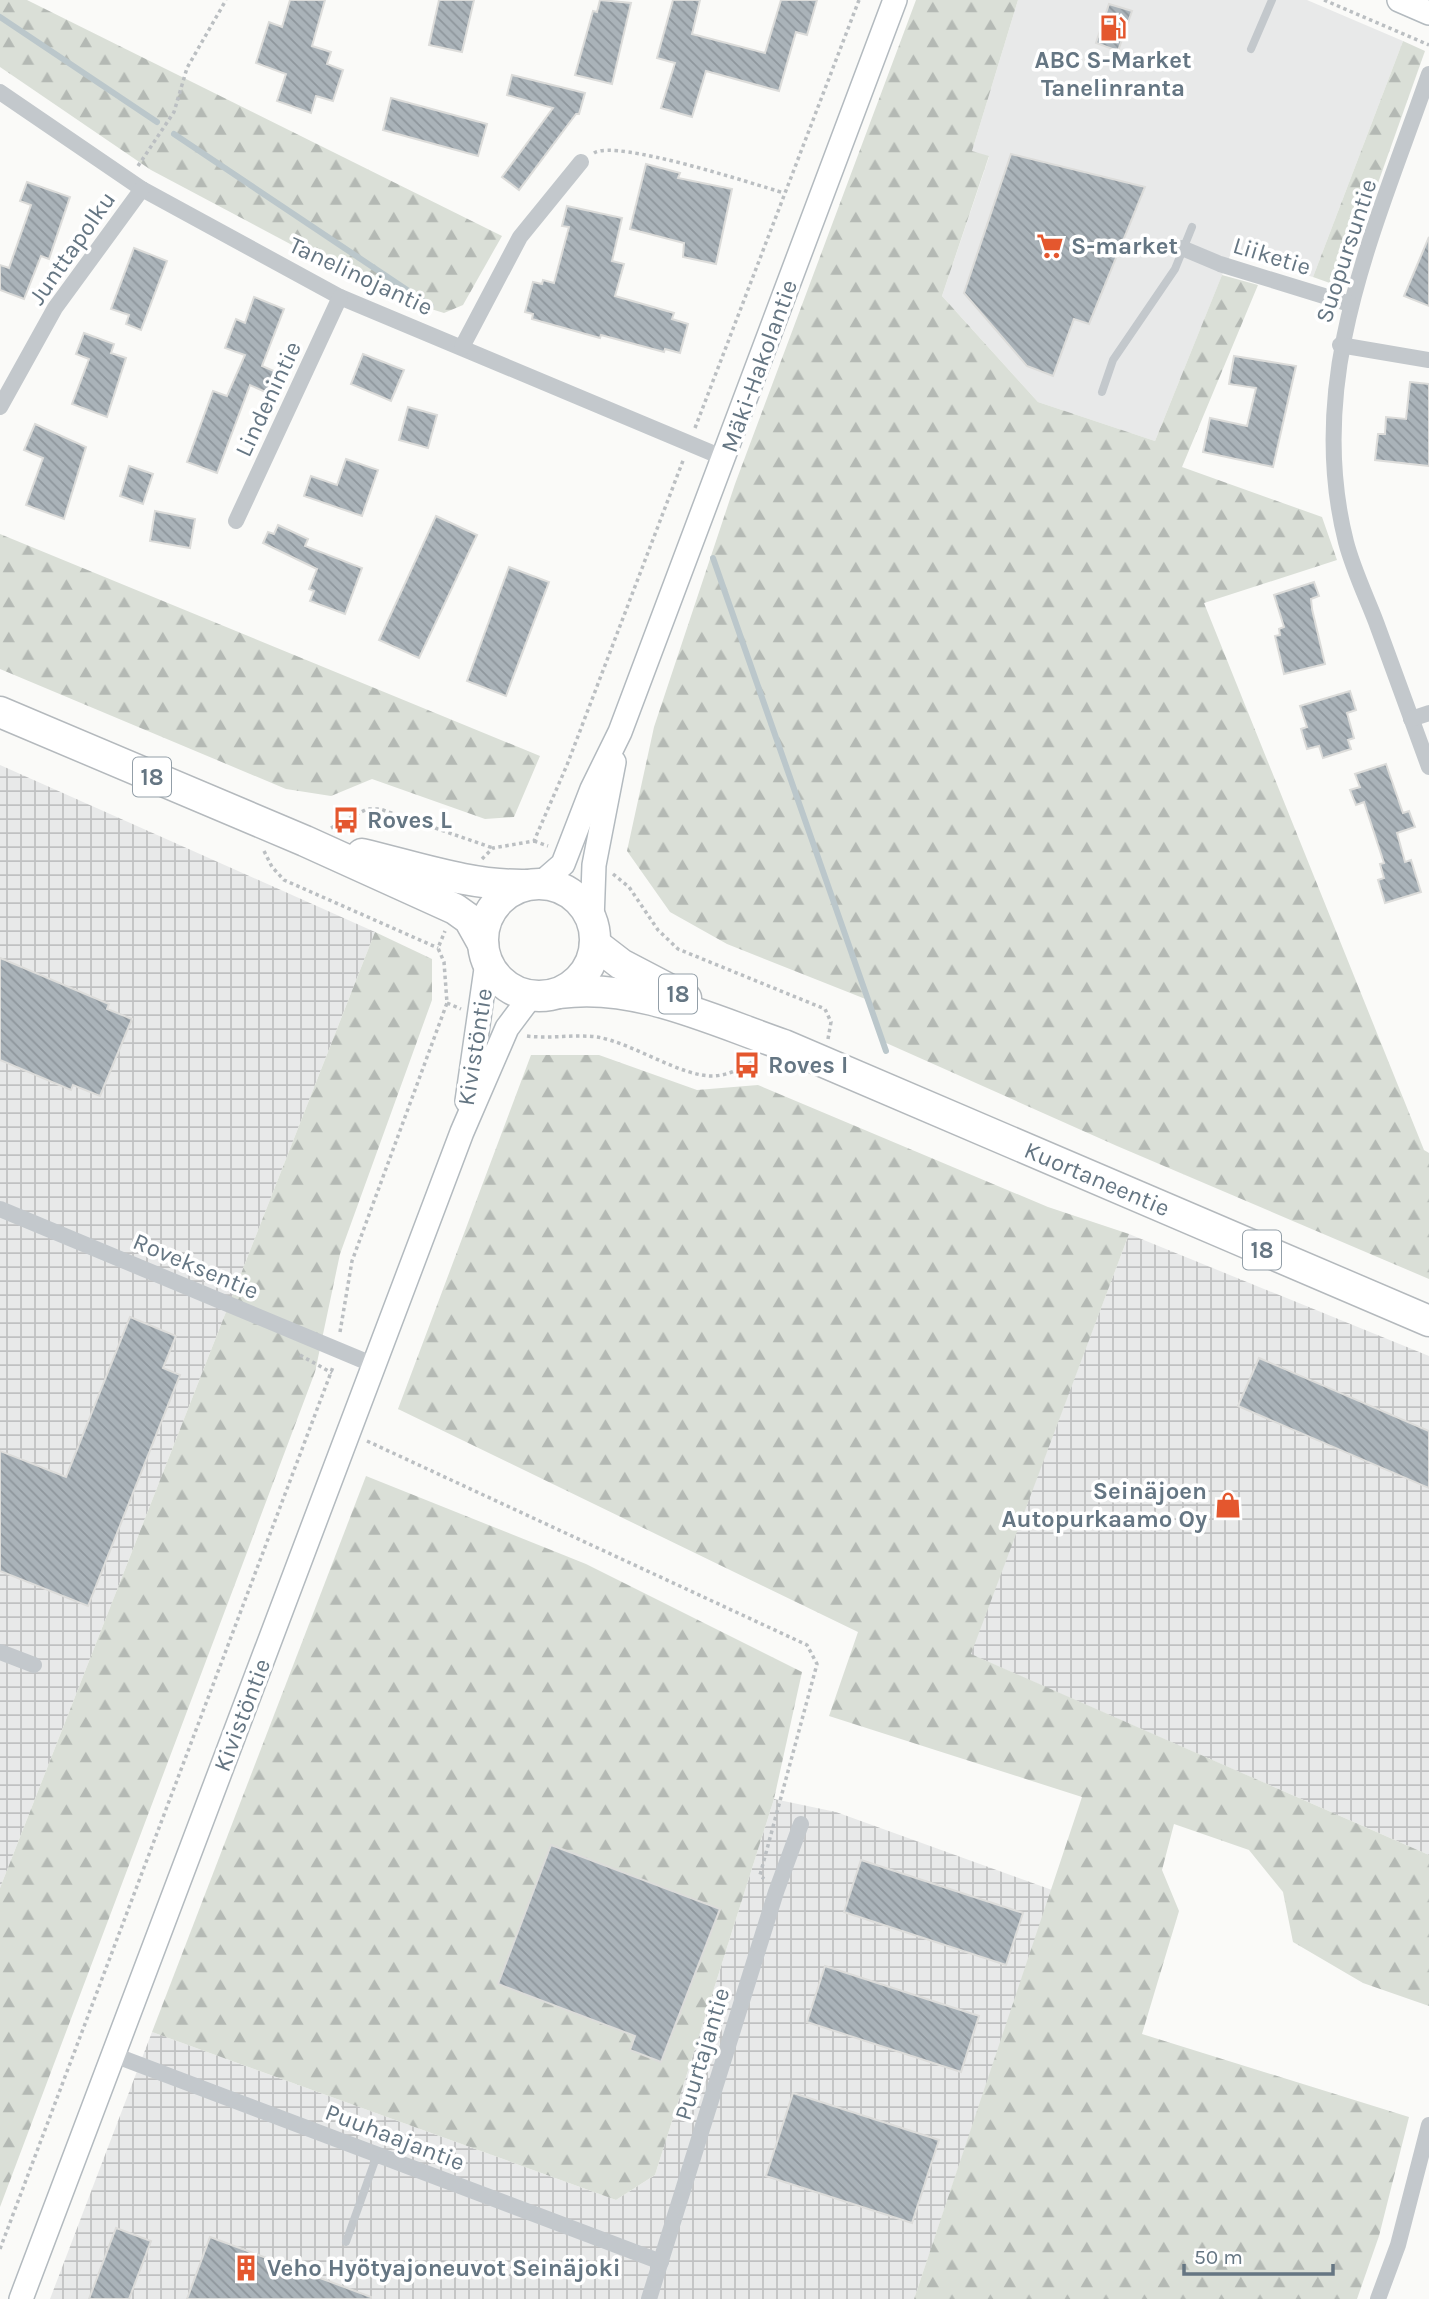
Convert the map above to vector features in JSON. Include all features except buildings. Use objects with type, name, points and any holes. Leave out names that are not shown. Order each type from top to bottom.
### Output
[{"type":"highway","name":"18","points":[[0,712],[305,841],[455,909],[469,919],[485,953],[505,985],[545,994]]},
{"type":"highway","name":"18","points":[[305,841],[468,881],[495,886],[533,885],[566,891],[577,899],[594,932]]},
{"type":"highway","points":[[485,953],[489,914],[512,891],[533,885]]},
{"type":"highway","points":[[545,994],[584,973],[594,932]]},
{"type":"highway","name":"Kuortaneentie","points":[[594,932],[621,964],[774,1042]]},
{"type":"highway","name":"Kuortaneentie","points":[[545,994],[587,989],[617,992],[692,1012],[774,1042],[1429,1321]]},
{"type":"main road","name":"Mäki-Hakolantie","points":[[533,885],[563,864],[592,789],[620,732],[895,0]]},
{"type":"main road","points":[[1399,0],[1429,13]]},
{"type":"main road","name":"Mäki-Hakolantie","points":[[594,932],[594,865],[620,732]]},
{"type":"main road","name":"Kivistöntie","points":[[462,1132],[480,1017],[485,953]]},
{"type":"main road","name":"Kivistöntie","points":[[21,2299],[462,1132],[507,1028],[545,994]]},
{"type":"street","name":"Suopursuntie","points":[[1429,74],[1350,304],[1340,345],[1331,429],[1335,487],[1346,544],[1429,767]]},
{"type":"street","name":"Tanelinojantie","points":[[0,92],[127,180],[340,297],[724,458]]},
{"type":"street","points":[[462,347],[520,237],[581,162]]},
{"type":"street","name":"Junttapolku","points":[[0,407],[55,308],[142,189]]},
{"type":"street","name":"Liiketie","points":[[1182,248],[1220,264],[1350,304]]},
{"type":"street","name":"Lindenintie","points":[[236,521],[340,297]]},
{"type":"street","points":[[1340,345],[1429,360]]},
{"type":"street","points":[[1412,719],[1429,713]]},
{"type":"street","name":"Roveksentie","points":[[0,1209],[374,1365]]},
{"type":"street","points":[[0,1652],[34,1665]]},
{"type":"street","name":"Puurtajantie","points":[[649,2299],[776,1892],[801,1824]]},
{"type":"street","name":"Puuhaajantie","points":[[114,2055],[660,2262]]},
{"type":"street","points":[[1378,2299],[1398,2245],[1429,2126]]},
{"type":"lane","points":[[1251,49],[1272,0]]},
{"type":"lane","points":[[1102,392],[1113,360],[1175,269],[1192,228]]},
{"type":"lane","points":[[346,2242],[377,2155]]},
{"type":"path","points":[[127,180],[174,112],[187,68],[226,0]]},
{"type":"path","points":[[534,841],[567,765],[859,0]]},
{"type":"path","points":[[1324,0],[1429,45]]},
{"type":"path","points":[[581,162],[600,149],[635,152],[785,193]]},
{"type":"path","points":[[305,841],[367,809],[380,809],[492,848],[534,841],[567,855]]},
{"type":"path","points":[[0,2249],[332,1373],[352,1261],[447,1003],[444,962],[438,948],[284,880],[272,867],[252,820]]},
{"type":"path","points":[[468,881],[475,865],[492,848]]},
{"type":"path","points":[[594,865],[613,874],[629,887],[658,930],[678,949],[825,1009],[831,1022],[825,1062]]},
{"type":"path","points":[[438,948],[455,909]]},
{"type":"path","points":[[447,1003],[480,1017]]},
{"type":"path","points":[[507,1028],[528,1037],[595,1037],[623,1044],[690,1071],[713,1076],[736,1071],[774,1042]]},
{"type":"path","points":[[349,1432],[807,1645],[817,1664],[760,1875],[776,1892]]},
{"type":"shaded area","points":[[1018,0],[1307,0],[1403,41],[1313,277],[1231,253],[1155,441],[1038,402],[942,296],[989,157],[972,151]]},
{"type":"shaded area","points":[[0,765],[375,932],[0,1888]]},
{"type":"shaded area","name":"Seinäjoen Autopurkaamo Oy","points":[[1129,1234],[1429,1356],[1429,1855],[970,1654]]},
{"type":"shaded area","points":[[774,1799],[836,1812],[1052,1890],[914,2299],[50,2299],[152,2032],[616,2200],[655,2175]]},
{"type":"green space","points":[[0,0],[27,0],[502,236],[463,305],[444,313],[415,304],[309,254],[151,170],[0,67]]},
{"type":"green space","points":[[916,0],[1018,0],[972,151],[989,156],[942,296],[1038,402],[1155,441],[1222,275],[1258,285],[1182,467],[1322,517],[1337,560],[1204,603],[1424,1150],[1429,1153],[1429,1279],[1117,1146],[884,1042],[868,1000],[727,944],[670,912],[627,851],[654,727],[735,484]]},
{"type":"green space","points":[[1403,41],[1425,51],[1341,287],[1313,277]]},
{"type":"green space","points":[[0,534],[540,756],[514,817],[485,819],[372,779],[331,796],[286,789],[0,669]]},
{"type":"green space","points":[[375,932],[432,959],[432,1000],[340,1254],[315,1372],[0,2207],[0,1888]]},
{"type":"green space","points":[[531,1055],[599,1055],[697,1090],[758,1085],[1048,1207],[1129,1234],[971,1654],[1429,1855],[1429,2006],[1363,1983],[1293,1942],[1283,1892],[1249,1850],[1174,1824],[1162,1870],[1179,1911],[1142,2034],[1409,2117],[1379,2236],[1357,2299],[914,2299],[1082,1797],[829,1716],[858,1632],[398,1409]]},
{"type":"green space","points":[[366,1476],[586,1564],[802,1672],[774,1799],[655,2175],[616,2200],[152,2032]]},
{"type":"waterway","points":[[0,17],[157,122]]},
{"type":"waterway","points":[[174,134],[431,306]]},
{"type":"waterway","points":[[713,558],[886,1051]]},
{"type":"place","name":"ABC S-Market Tanelinranta","points":[[1113,28]]},
{"type":"place","name":"S-market","points":[[1050,246]]},
{"type":"place","name":"Roves L","points":[[346,820]]},
{"type":"place","name":"Roves I","points":[[747,1065]]},
{"type":"place","name":"Seinäjoen Autopurkaamo Oy","points":[[1228,1505]]},
{"type":"place","name":"Veho Hyötyajoneuvot Seinäjoki","points":[[246,2268]]}]
